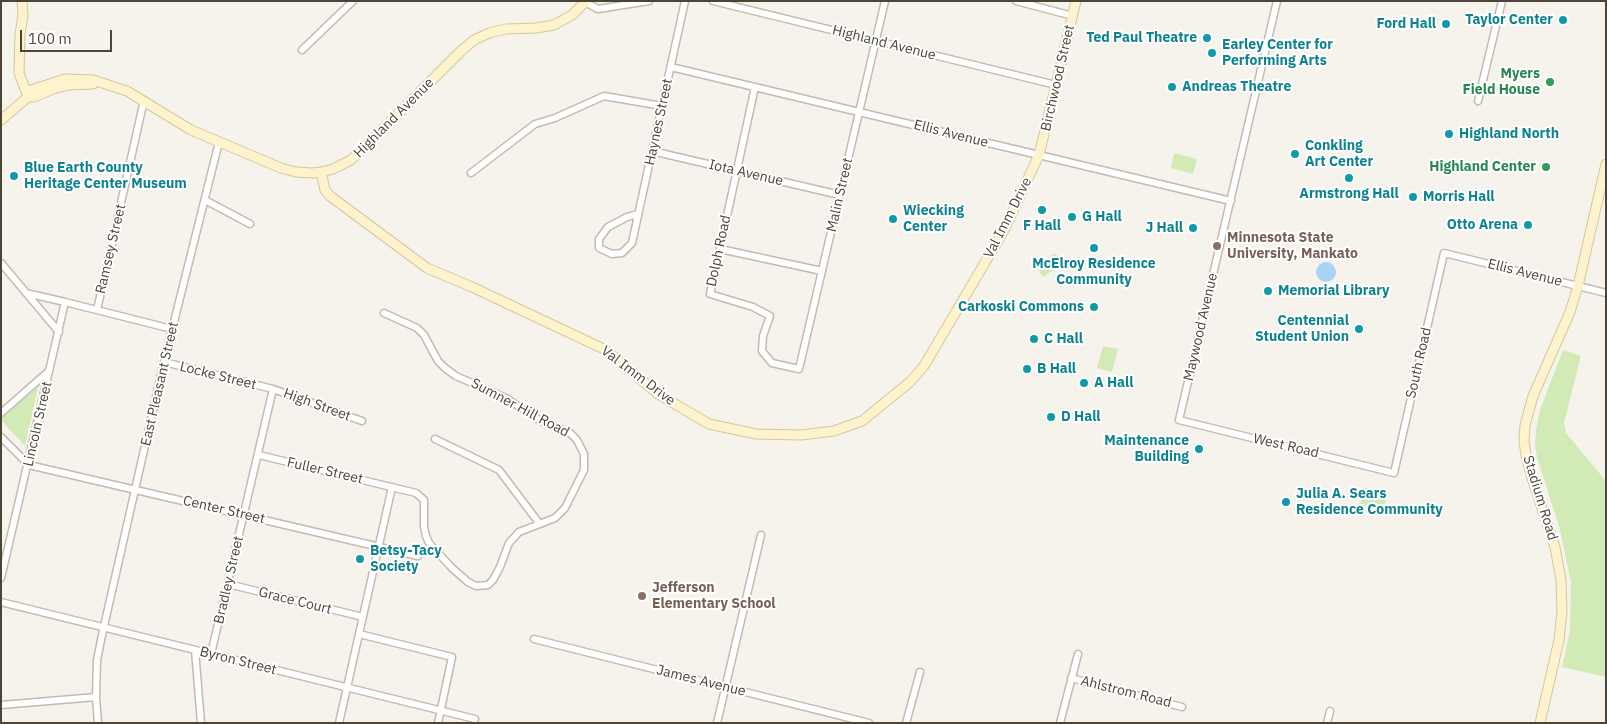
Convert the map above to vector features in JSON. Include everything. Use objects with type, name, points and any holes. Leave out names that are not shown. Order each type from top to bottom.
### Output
[{"type":"street","points":[[22,1],[23,15],[18,73],[28,97]]},
{"type":"street","name":"Highland Avenue","points":[[1,120],[28,97],[31,90],[65,79],[87,79],[127,91],[191,130],[288,170],[312,173],[321,172],[333,169],[351,160],[474,40],[489,33],[506,29],[554,25],[572,15],[586,2],[598,9],[649,1]]},
{"type":"street","name":"Haynes Street","points":[[638,214],[627,217],[608,227],[599,238],[599,248],[612,254],[622,253],[632,243],[685,1]]},
{"type":"street","name":"Highland Avenue","points":[[713,1],[1056,85]]},
{"type":"street","name":"Malin Street","points":[[779,365],[799,369],[886,1]]},
{"type":"street","points":[[1016,1],[1073,16]]},
{"type":"street","name":"Birchwood Street","points":[[1039,155],[1076,1]]},
{"type":"street","name":"Maywood Avenue","points":[[1179,420],[1277,1]]},
{"type":"street","points":[[1478,101],[1502,1]]},
{"type":"street","points":[[302,50],[351,2]]},
{"type":"street","name":"Ellis Avenue","points":[[671,67],[1231,201]]},
{"type":"street","name":"Dolph Road","points":[[755,87],[710,294],[753,307],[770,316],[763,336],[762,352],[772,363],[779,365]]},
{"type":"street","points":[[471,172],[535,124],[555,118],[604,96],[662,106]]},
{"type":"street","name":"Ramsey Street","points":[[97,310],[144,100]]},
{"type":"street","name":"East Pleasant Street","points":[[98,723],[96,697],[97,660],[164,362],[219,142]]},
{"type":"street","name":"Iota Avenue","points":[[652,152],[840,194]]},
{"type":"street","name":"Val Imm Drive","points":[[321,172],[325,190],[330,196],[426,268],[472,287],[606,350],[658,394],[709,424],[756,434],[801,435],[834,430],[862,421],[910,382],[924,366],[1003,232],[1039,155]]},
{"type":"street","name":"Stadium Road","points":[[1540,723],[1559,640],[1562,611],[1561,580],[1555,546],[1526,455],[1525,425],[1531,404],[1570,312],[1578,286],[1606,164]]},
{"type":"street","points":[[204,200],[250,224]]},
{"type":"street","points":[[720,249],[822,272]]},
{"type":"street","name":"Ellis Avenue","points":[[1444,253],[1606,293]]},
{"type":"street","name":"South Road","points":[[1394,473],[1444,253]]},
{"type":"street","points":[[2,265],[58,332]]},
{"type":"street","points":[[26,293],[172,329]]},
{"type":"street","name":"Lincoln Street","points":[[1,578],[29,465],[65,302]]},
{"type":"street","name":"Sumner Hill Road","points":[[384,313],[416,328],[424,335],[438,361],[456,376],[506,398],[541,421],[570,433],[584,454],[585,462],[581,478],[566,508],[554,518],[519,532],[513,538],[493,580],[488,585],[476,586],[468,582],[452,568],[429,543],[426,536],[424,500],[416,493],[392,486]]},
{"type":"street","name":"Locke Street","points":[[164,362],[273,389]]},
{"type":"street","points":[[1,413],[50,370]]},
{"type":"street","name":"High Street","points":[[273,389],[362,421]]},
{"type":"street","name":"Bradley Street","points":[[211,654],[273,389]]},
{"type":"street","name":"West Road","points":[[1179,420],[1394,473]]},
{"type":"street","points":[[1,437],[29,465]]},
{"type":"street","points":[[435,439],[499,470],[539,523]]},
{"type":"street","name":"Fuller Street","points":[[259,455],[392,486]]},
{"type":"street","name":"Center Street","points":[[29,465],[418,556]]},
{"type":"street","points":[[339,723],[392,486]]},
{"type":"street","points":[[717,723],[761,535]]},
{"type":"street","name":"Grace Court","points":[[228,584],[363,617]]},
{"type":"street","name":"Byron Street","points":[[1,602],[475,719]]},
{"type":"street","points":[[359,634],[452,657],[438,723]]},
{"type":"street","name":"James Avenue","points":[[534,640],[869,723]]},
{"type":"street","points":[[195,650],[201,723]]},
{"type":"street","points":[[1060,723],[1078,654]]},
{"type":"street","points":[[906,723],[920,672]]},
{"type":"street","name":"Ahlstrom Road","points":[[1071,678],[1182,706]]},
{"type":"street","points":[[1,704],[96,697]]},
{"type":"street","points":[[1327,723],[1330,711]]},
{"type":"green space","points":[[1174,153],[1197,159],[1193,174],[1171,168]]},
{"type":"green space","points":[[1055,253],[1062,264],[1043,277],[1036,266]]},
{"type":"green space","points":[[1103,346],[1118,349],[1112,372],[1097,368]]},
{"type":"green space","points":[[1563,350],[1581,356],[1564,423],[1566,433],[1606,481],[1606,677],[1562,667],[1570,630],[1571,582],[1560,530],[1537,457],[1535,444],[1540,410]]},
{"type":"green space","points":[[38,387],[25,446],[1,419]]},
{"type":"green space","points":[[1365,488],[1388,494],[1383,511],[1360,504]]},
{"type":"water","points":[[1326,262],[1333,265],[1336,272],[1333,279],[1326,282],[1319,279],[1316,272],[1319,265]]},
{"type":"place","name":"Taylor Center","points":[[1563,20]]},
{"type":"place","name":"Ford Hall","points":[[1446,24]]},
{"type":"place","name":"Ted Paul Theatre","points":[[1207,38]]},
{"type":"place","name":"Earley Center for Performing Arts","points":[[1212,53]]},
{"type":"place","name":"Myers Field House","points":[[1550,82]]},
{"type":"place","name":"Andreas Theatre","points":[[1172,87]]},
{"type":"place","name":"Highland North","points":[[1449,134]]},
{"type":"place","name":"Conkling Art Center","points":[[1295,154]]},
{"type":"place","name":"Highland Center","points":[[1546,167]]},
{"type":"place","name":"Blue Earth County Heritage Center Museum","points":[[14,176]]},
{"type":"place","name":"Armstrong Hall","points":[[1349,178]]},
{"type":"place","name":"Morris Hall","points":[[1413,197]]},
{"type":"place","name":"F Hall","points":[[1042,210]]},
{"type":"place","name":"G Hall","points":[[1072,217]]},
{"type":"place","name":"Wiecking Center","points":[[893,219]]},
{"type":"place","name":"Otto Arena","points":[[1528,225]]},
{"type":"place","name":"J Hall","points":[[1193,228]]},
{"type":"place","name":"Minnesota State University, Mankato","points":[[1217,246]]},
{"type":"place","name":"McElroy Residence Community","points":[[1094,248]]},
{"type":"place","name":"Memorial Library","points":[[1268,291]]},
{"type":"place","name":"Carkoski Commons","points":[[1094,307]]},
{"type":"place","name":"Centennial Student Union","points":[[1359,329]]},
{"type":"place","name":"C Hall","points":[[1034,339]]},
{"type":"place","name":"B Hall","points":[[1027,369]]},
{"type":"place","name":"A Hall","points":[[1084,383]]},
{"type":"place","name":"D Hall","points":[[1051,417]]},
{"type":"place","name":"Maintenance Building","points":[[1199,449]]},
{"type":"place","name":"Julia A. Sears Residence Community","points":[[1286,502]]},
{"type":"place","name":"Betsy-Tacy Society","points":[[360,559]]},
{"type":"place","name":"Jefferson Elementary School","points":[[642,596]]}]
